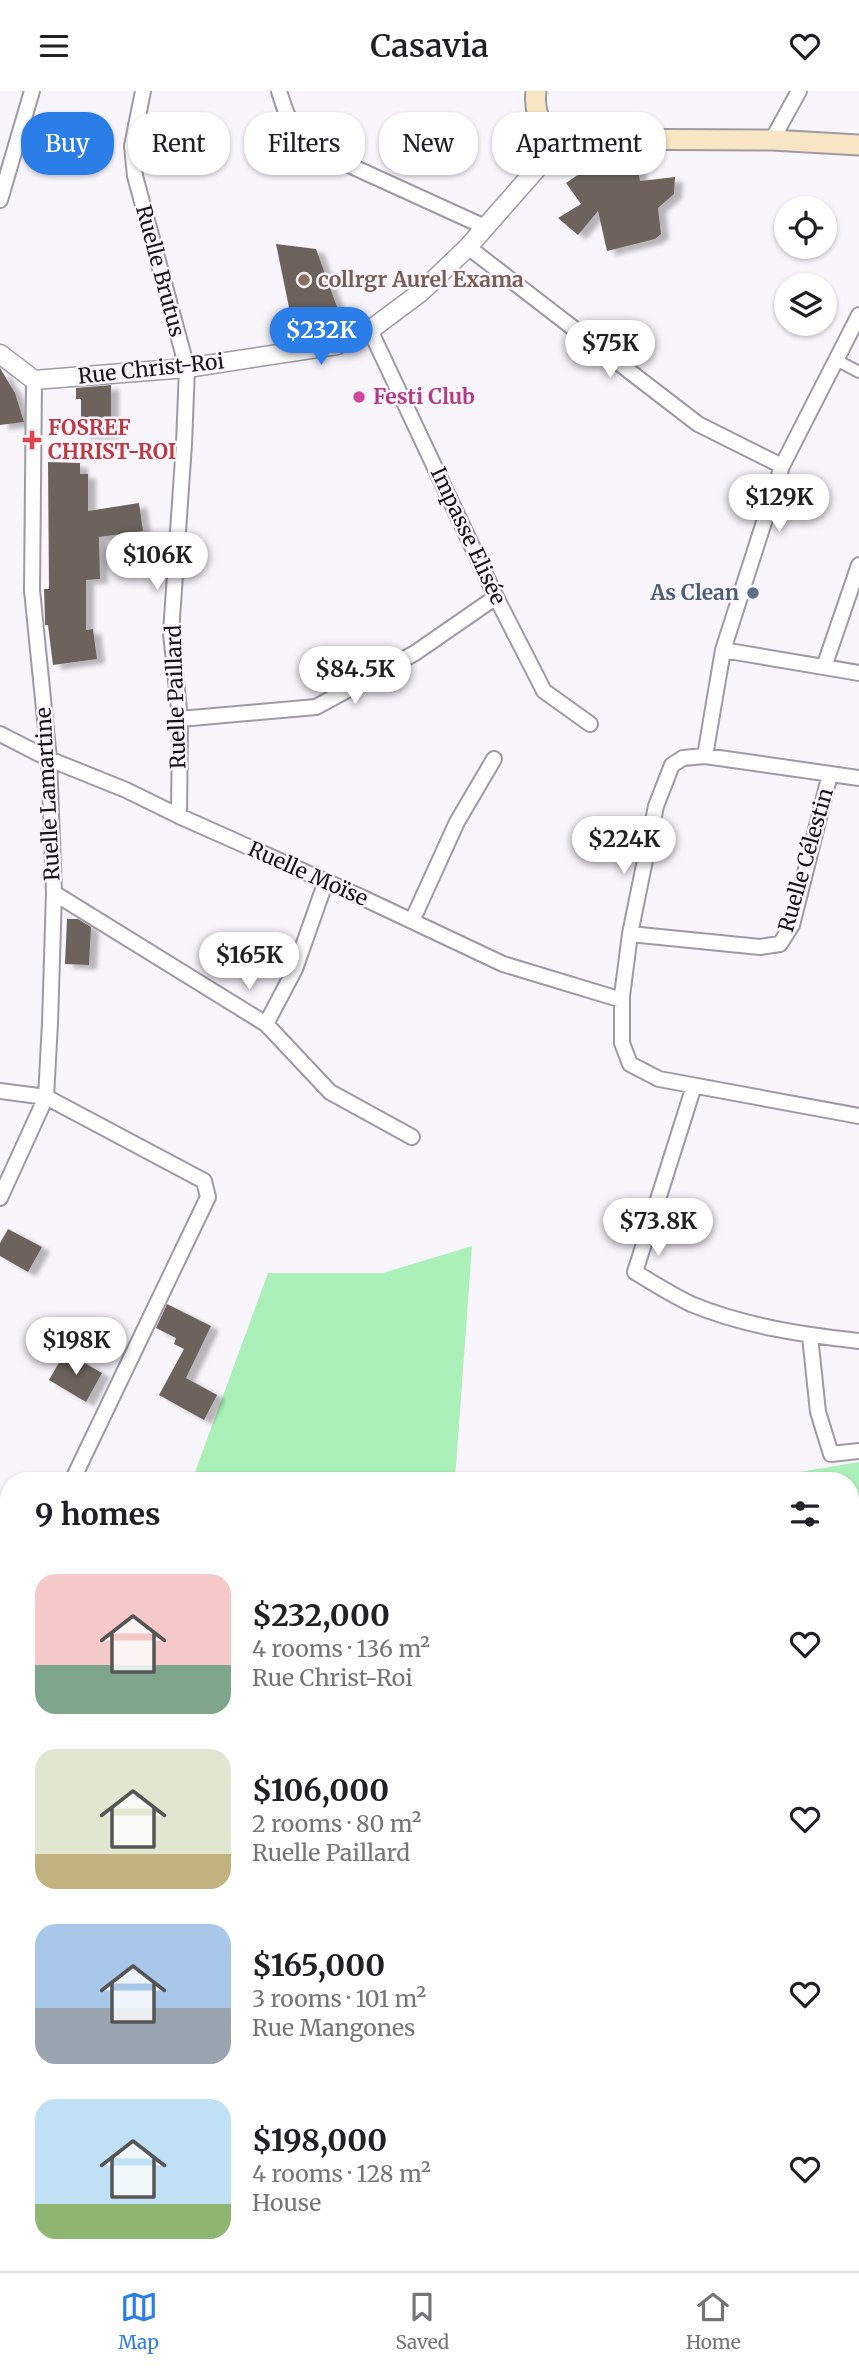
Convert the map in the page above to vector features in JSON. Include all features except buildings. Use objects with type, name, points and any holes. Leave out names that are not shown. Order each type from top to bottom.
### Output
[{"type":"main road","points":[[536,91],[534,107],[536,112]]},
{"type":"main road","points":[[666,139],[772,140],[859,145]]},
{"type":"street","points":[[0,200],[32,91]]},
{"type":"street","name":"Ruelle Brutus","points":[[143,91],[132,146],[135,176],[187,368]]},
{"type":"street","points":[[279,91],[288,122],[304,142],[327,156],[485,227]]},
{"type":"street","points":[[772,140],[799,91]]},
{"type":"street","name":"Rue Christ-Roi","points":[[34,380],[187,368],[337,345],[370,330],[421,292],[468,247],[531,175]]},
{"type":"street","points":[[468,247],[698,423],[782,466]]},
{"type":"street","points":[[705,756],[723,650],[782,466],[859,315]]},
{"type":"street","name":"Impasse Elisée","points":[[370,330],[496,597],[544,691],[590,724]]},
{"type":"street","points":[[0,354],[34,380]]},
{"type":"street","points":[[836,360],[859,372]]},
{"type":"street","name":"Ruelle Paillard","points":[[179,816],[180,719],[171,633],[187,368]]},
{"type":"street","name":"Ruelle Lamartine","points":[[0,1198],[46,1097],[54,893],[49,759],[32,590],[34,380]]},
{"type":"street","points":[[824,667],[859,565]]},
{"type":"street","points":[[180,719],[316,708],[415,653],[496,597]]},
{"type":"street","points":[[723,650],[859,673]]},
{"type":"street","name":"Ruelle Moïse","points":[[0,734],[49,759],[126,790],[503,964],[622,1000]]},
{"type":"street","points":[[859,778],[705,756],[684,758],[672,765],[656,806],[630,935],[622,1000],[622,1043],[630,1064],[659,1079],[859,1116]]},
{"type":"street","points":[[412,921],[457,822],[494,759]]},
{"type":"street","name":"Ruelle Célestin","points":[[630,935],[760,947],[780,944],[792,925],[830,774]]},
{"type":"street","points":[[267,1024],[295,968],[326,881]]},
{"type":"street","points":[[54,893],[267,1024],[330,1092],[412,1137]]},
{"type":"street","points":[[694,1086],[635,1272],[690,1304],[738,1319],[810,1336],[859,1341]]},
{"type":"street","points":[[0,1091],[46,1097],[204,1181],[208,1197],[76,1472]]},
{"type":"street","points":[[810,1336],[818,1412],[831,1454],[859,1451]]},
{"type":"green space","points":[[472,1246],[456,1472],[195,1472],[268,1273],[383,1273]]},
{"type":"green space","points":[[859,1462],[859,1472],[799,1472]]},
{"type":"place","name":"collrgr Aurel Exama","points":[[304,280]]},
{"type":"place","name":"Festi Club","points":[[359,397]]},
{"type":"place","name":"FOSREF CHRIST-ROI","points":[[32,440]]},
{"type":"place","name":"As Clean","points":[[753,593]]}]
